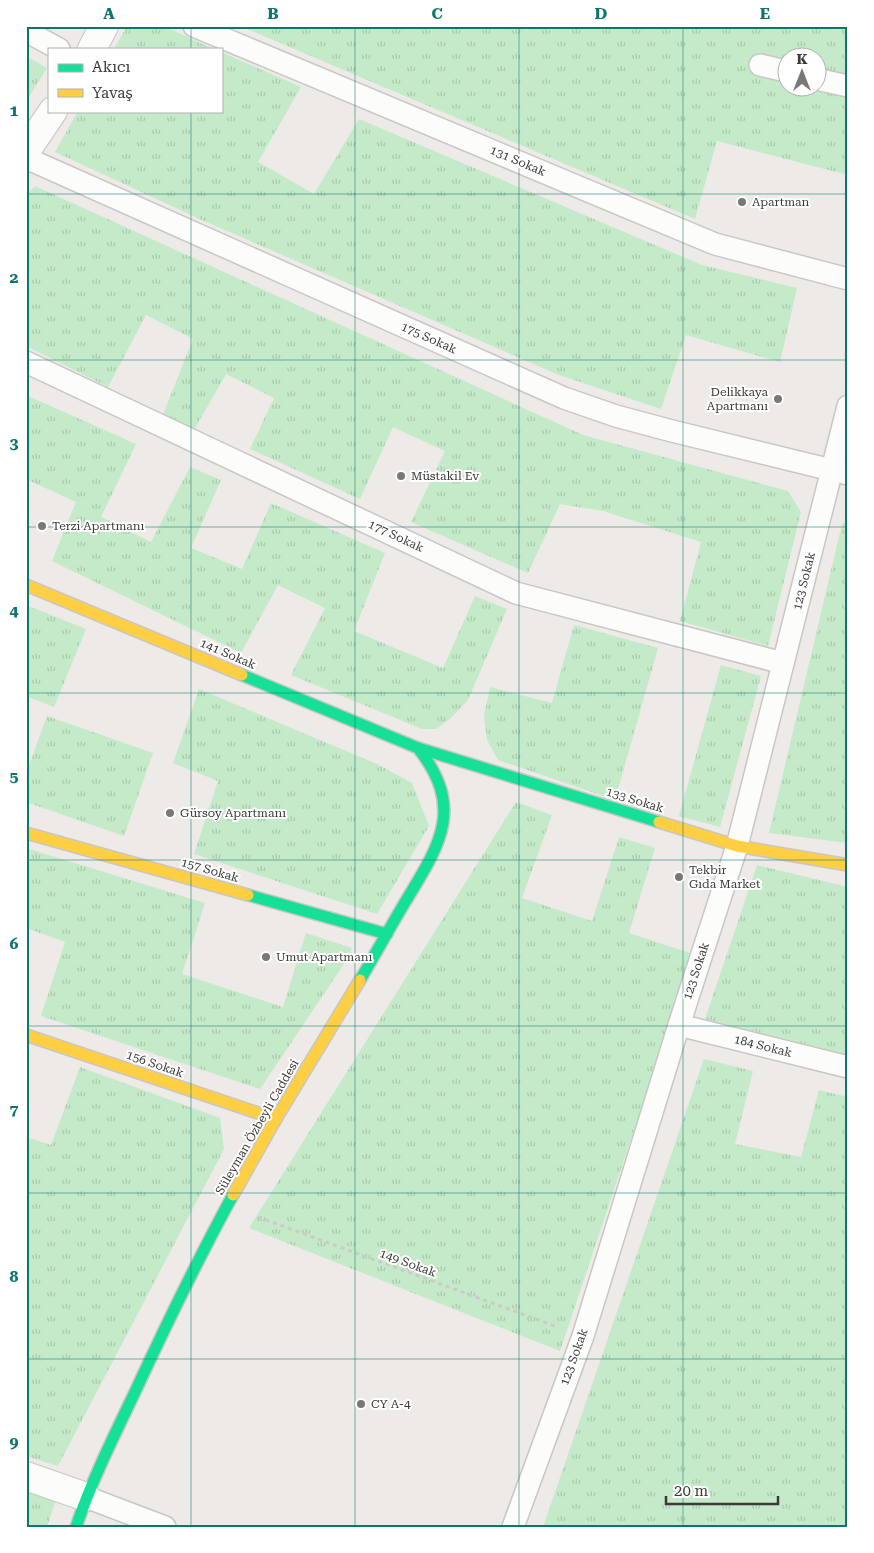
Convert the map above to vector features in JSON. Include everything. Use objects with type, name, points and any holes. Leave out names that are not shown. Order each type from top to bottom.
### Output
[{"type":"street","points":[[93,48],[104,26]]},
{"type":"street","points":[[26,152],[52,112]]},
{"type":"street","name":"141 Sokak","points":[[26,585],[418,748]]},
{"type":"street","name":"133 Sokak","points":[[418,748],[737,846],[848,865]]},
{"type":"street","name":"Süleyman Özbeyli Caddesi","points":[[76,1527],[86,1497],[182,1292],[227,1206],[276,1119],[387,934],[436,848],[445,818],[443,794],[431,764],[418,748]]},
{"type":"street","name":"157 Sokak","points":[[26,833],[387,934]]},
{"type":"street","name":"156 Sokak","points":[[26,1035],[276,1119]]},
{"type":"street","points":[[26,1476],[86,1497]]},
{"type":"lane","name":"131 Sokak","points":[[194,26],[715,244],[848,279]]},
{"type":"lane","points":[[26,31],[57,48]]},
{"type":"lane","points":[[760,65],[776,69]]},
{"type":"lane","points":[[826,81],[848,86]]},
{"type":"lane","name":"175 Sokak","points":[[26,158],[564,398],[635,421],[840,472]]},
{"type":"lane","name":"177 Sokak","points":[[26,362],[516,593],[783,663]]},
{"type":"lane","name":"123 Sokak","points":[[513,1527],[583,1336],[679,1025],[737,846],[783,663],[840,472],[848,406]]},
{"type":"lane","name":"184 Sokak","points":[[679,1025],[848,1068]]},
{"type":"lane","points":[[86,1497],[165,1527]]},
{"type":"path","name":"149 Sokak","points":[[227,1206],[583,1336]]},
{"type":"green space","points":[[127,26],[163,26],[212,48],[115,48]]},
{"type":"green space","points":[[240,26],[848,26],[848,175],[717,141],[695,219]]},
{"type":"green space","points":[[222,52],[301,87],[258,162],[314,194],[359,119],[702,265],[797,288],[780,362],[686,335],[661,409],[559,375],[204,221],[55,152],[77,112],[222,112]]},
{"type":"green space","points":[[26,56],[47,68],[26,102]]},
{"type":"green space","points":[[35,186],[583,435],[788,491],[801,512],[768,646],[680,621],[701,542],[603,511],[560,504],[528,573],[411,522],[445,451],[393,427],[360,499],[250,449],[274,398],[226,374],[194,430],[162,417],[193,339],[146,315],[108,387],[26,346],[26,196]]},
{"type":"green space","points":[[26,395],[136,444],[101,517],[151,542],[190,467],[221,480],[191,548],[242,569],[271,503],[385,553],[354,631],[443,668],[475,596],[507,609],[468,700],[451,718],[436,729],[422,729],[291,675],[325,608],[278,585],[241,653],[52,561],[76,502],[28,480],[26,482]]},
{"type":"green space","points":[[848,520],[848,843],[769,833],[842,524]]},
{"type":"green space","points":[[26,605],[86,629],[54,707],[26,696]]},
{"type":"green space","points":[[574,625],[658,648],[615,800],[498,760],[487,740],[484,716],[490,687],[552,703]]},
{"type":"green space","points":[[721,665],[761,676],[720,827],[679,816]]},
{"type":"green space","points":[[199,689],[377,764],[412,783],[429,826],[377,914],[194,854],[218,781],[173,763]]},
{"type":"green space","points":[[47,716],[153,753],[124,836],[26,802],[26,774]]},
{"type":"green space","points":[[516,802],[552,815],[522,898],[592,921],[619,837],[655,848],[629,933],[693,954],[560,1351],[249,1228]]},
{"type":"green space","points":[[26,848],[205,903],[182,974],[283,1007],[306,933],[352,948],[346,961],[260,1089],[41,1016],[65,942],[26,928]]},
{"type":"green space","points":[[757,865],[848,887],[848,1055],[705,1019]]},
{"type":"green space","points":[[704,1059],[753,1071],[735,1144],[801,1157],[819,1090],[848,1097],[848,1527],[543,1527]]},
{"type":"green space","points":[[80,1067],[220,1118],[224,1149],[58,1466],[26,1456],[26,1137],[51,1145]]},
{"type":"green space","points":[[26,1491],[56,1500],[47,1527],[26,1527]]},
{"type":"traffic: fast","points":[[242,675],[418,748],[659,822]]},
{"type":"traffic: fast","points":[[360,980],[428,864],[442,827],[444,809],[441,790],[433,770],[418,748]]},
{"type":"traffic: fast","points":[[248,895],[387,934]]},
{"type":"traffic: fast","points":[[76,1527],[96,1475],[119,1425],[207,1243],[233,1195]]},
{"type":"traffic: slow","points":[[26,585],[242,675]]},
{"type":"traffic: slow","points":[[659,822],[737,846],[848,865]]},
{"type":"traffic: slow","points":[[26,833],[248,895]]},
{"type":"traffic: slow","points":[[233,1195],[277,1117],[360,980]]},
{"type":"traffic: slow","points":[[26,1035],[276,1119]]},
{"type":"place","name":"Apartman","points":[[742,202]]},
{"type":"place","name":"Delikkaya Apartmanı","points":[[778,399]]},
{"type":"place","name":"Müstakil Ev","points":[[401,476]]},
{"type":"place","name":"Terzi Apartmanı","points":[[42,526]]},
{"type":"place","name":"Gürsoy Apartmanı","points":[[170,813]]},
{"type":"place","name":"Tekbir Gıda Market","points":[[679,877]]},
{"type":"place","name":"Umut Apartmanı","points":[[266,957]]},
{"type":"place","name":"CY A-4","points":[[361,1404]]}]
